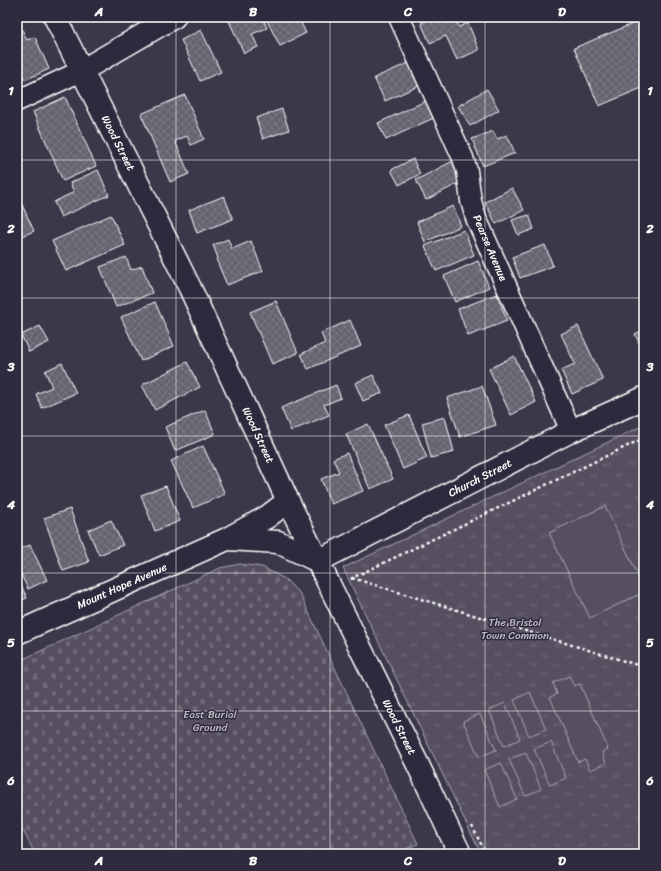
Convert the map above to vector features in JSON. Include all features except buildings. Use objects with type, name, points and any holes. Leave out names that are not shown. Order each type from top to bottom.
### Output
[{"type":"main road","name":"Wood Street","points":[[55,17],[187,281],[288,501],[418,765],[460,854]]},
{"type":"main road","points":[[81,70],[174,17]]},
{"type":"main road","name":"Church Street","points":[[318,561],[571,431],[644,398]]},
{"type":"main road","name":"Mount Hope Avenue","points":[[17,633],[226,540],[268,518],[288,501]]},
{"type":"main road","name":"Mount Hope Avenue","points":[[226,540],[278,542],[318,561]]},
{"type":"street","name":"Pearse Avenue","points":[[399,17],[463,158],[476,218],[571,431]]},
{"type":"street","points":[[17,101],[81,70]]},
{"type":"path","points":[[644,438],[352,578],[644,667]]},
{"type":"green space","name":"The Bristol Town Common","points":[[644,425],[644,854],[481,854],[343,568]]},
{"type":"green space","points":[[605,506],[644,588],[644,592],[590,618],[549,533]]},
{"type":"green space","name":"East Burial Ground","points":[[240,564],[262,567],[285,579],[300,594],[418,844],[393,854],[35,854],[17,819],[17,662],[220,568]]},
{"type":"green space","points":[[569,676],[574,686],[580,684],[608,749],[602,752],[606,763],[590,770],[585,759],[578,762],[550,697],[557,694],[553,683]]},
{"type":"green space","points":[[530,692],[546,729],[529,736],[514,700]]},
{"type":"green space","points":[[505,703],[520,739],[504,746],[489,710]]},
{"type":"green space","points":[[480,714],[496,750],[479,757],[463,721]]},
{"type":"green space","points":[[551,742],[566,778],[550,785],[534,749]]},
{"type":"green space","points":[[526,753],[541,789],[525,796],[509,759]]},
{"type":"green space","points":[[501,763],[517,799],[500,807],[484,770]]}]
